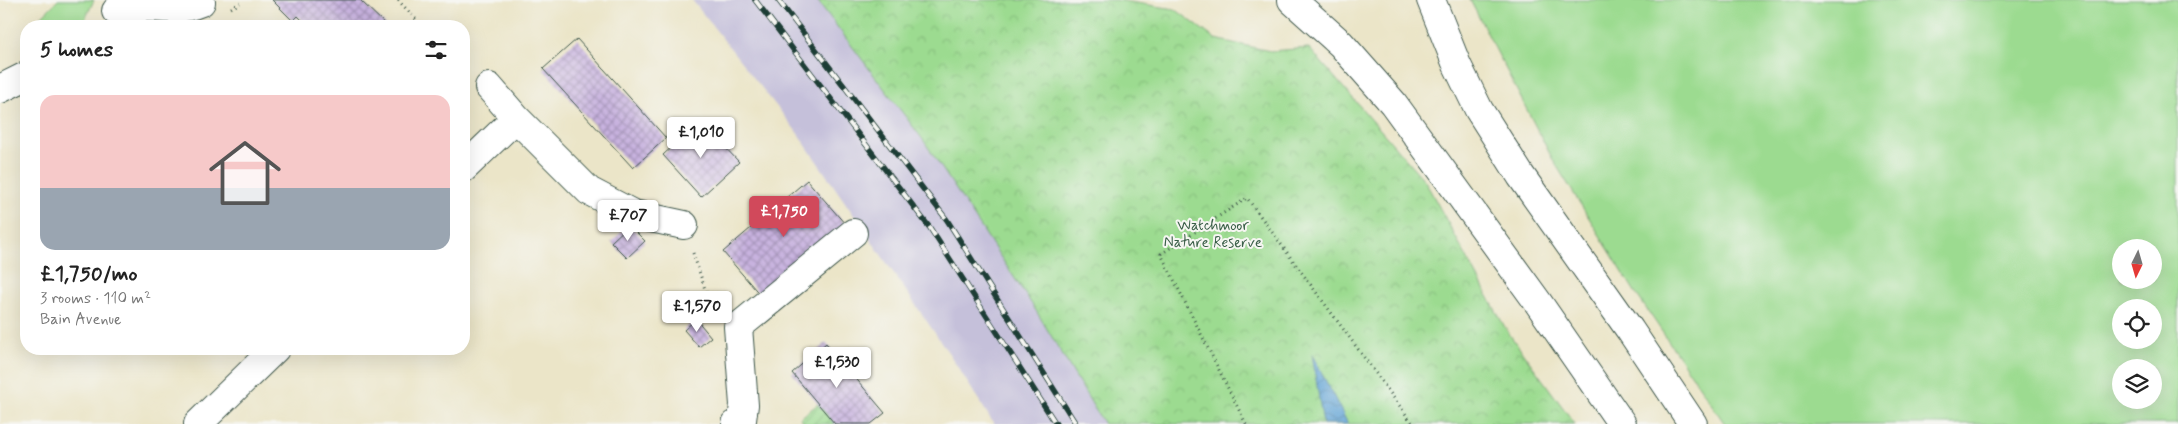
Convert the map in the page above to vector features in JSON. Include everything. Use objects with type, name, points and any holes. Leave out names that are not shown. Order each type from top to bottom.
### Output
[{"type":"main road","points":[[1292,0],[1341,44],[1393,103],[1537,301],[1622,424]]},
{"type":"main road","points":[[1431,0],[1457,66],[1479,110],[1521,176],[1630,330],[1693,424]]},
{"type":"main road","points":[[110,13],[142,7],[169,10],[209,5]]},
{"type":"main road","points":[[0,89],[20,79]]},
{"type":"main road","points":[[489,87],[516,118],[589,191],[633,214],[684,225]]},
{"type":"main road","points":[[470,162],[516,118]]},
{"type":"main road","points":[[741,423],[744,405],[738,327],[852,233]]},
{"type":"main road","points":[[198,424],[269,355]]},
{"type":"path","points":[[398,0],[416,20]]},
{"type":"path","points":[[1246,424],[1161,254],[1247,198],[1413,424]]},
{"type":"path","points":[[684,225],[709,300],[738,327]]},
{"type":"shaded area","points":[[692,0],[817,0],[924,141],[1035,309],[1104,424],[994,424],[950,355],[796,131]]},
{"type":"green space","points":[[58,0],[94,0],[85,20],[38,20]]},
{"type":"green space","name":"Watchmoor Nature Reserve","points":[[817,0],[1117,0],[1175,9],[1215,39],[1270,51],[1309,48],[1425,181],[1507,331],[1575,424],[1104,424],[1035,309],[924,141]]},
{"type":"green space","points":[[1470,0],[2178,0],[2178,424],[1725,424],[1635,292],[1553,160]]},
{"type":"green space","points":[[818,404],[835,424],[805,424],[800,418]]},
{"type":"water","points":[[1312,354],[1348,424],[1323,424]]},
{"type":"building","points":[[272,0],[360,0],[381,20],[302,20],[298,16],[292,20]]},
{"type":"building","points":[[577,39],[666,138],[633,168],[543,69]]},
{"type":"building","points":[[700,121],[739,162],[701,197],[663,155]]},
{"type":"building","points":[[807,180],[846,225],[762,297],[723,252]]},
{"type":"building","points":[[629,225],[645,241],[627,258],[611,242]]},
{"type":"building","points":[[696,319],[711,337],[699,347],[684,330]]},
{"type":"building","points":[[826,343],[885,413],[871,424],[835,424],[792,373]]},
{"type":"railway","points":[[755,0],[930,228],[1056,424]]},
{"type":"railway","points":[[778,0],[947,220],[1076,424]]}]
